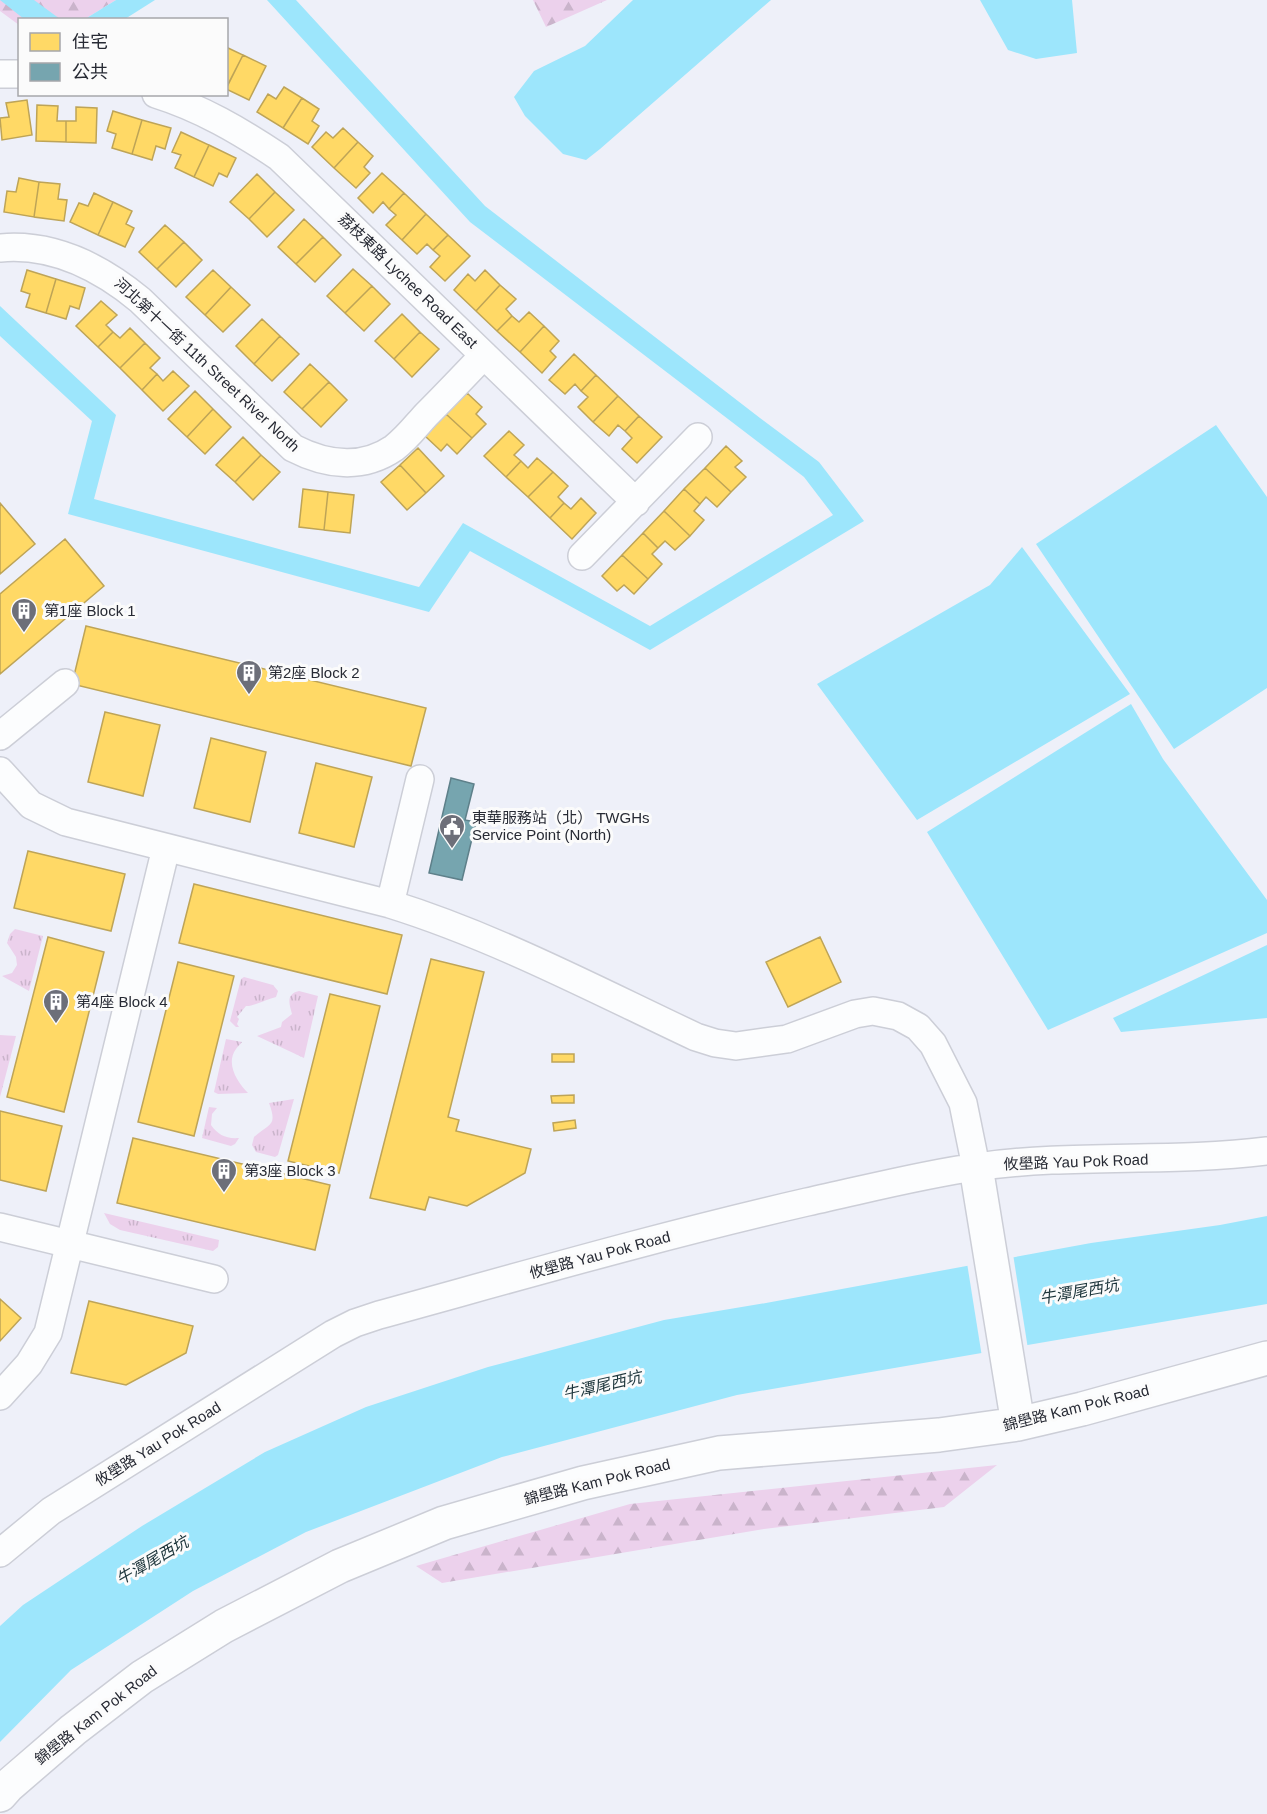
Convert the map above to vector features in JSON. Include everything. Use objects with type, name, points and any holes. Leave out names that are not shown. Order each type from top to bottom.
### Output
[{"type":"street","points":[[0,74],[18,74]]},
{"type":"street","name":"荔枝東路 Lychee Road East","points":[[161,96],[209,115],[245,134],[279,157],[636,502]]},
{"type":"street","name":"河北第十一街 11th Street River North","points":[[0,248],[39,249],[67,256],[118,281],[293,448],[312,458],[334,463],[355,463],[376,458],[395,447],[484,355]]},
{"type":"street","points":[[582,556],[698,437]]},
{"type":"street","points":[[0,736],[65,683]]},
{"type":"street","points":[[0,771],[31,805],[66,822],[390,904],[427,916],[478,936],[696,1036],[715,1042],[736,1046],[787,1039],[855,1014],[873,1011],[898,1016],[918,1027],[933,1044],[963,1103],[976,1167],[1018,1424]]},
{"type":"street","points":[[390,904],[420,779]]},
{"type":"street","points":[[0,1396],[29,1364],[48,1332],[166,848]]},
{"type":"street","name":"攸壆路 Yau Pok Road","points":[[0,1553],[51,1511],[333,1334],[355,1323],[644,1242],[916,1177],[976,1167],[1034,1161],[1200,1157],[1267,1150]]},
{"type":"street","points":[[0,1227],[214,1279]]},
{"type":"street","name":"錦壆路 Kam Pok Road","points":[[0,1795],[73,1730],[142,1677],[215,1632],[340,1566],[444,1523],[583,1483],[719,1453],[939,1435],[1018,1424],[1082,1409],[1267,1358]]},
{"type":"green space","points":[[0,0],[116,0],[87,18],[18,18],[18,24],[0,11]]},
{"type":"green space","points":[[533,0],[607,0],[546,27]]},
{"type":"green space","points":[[15,929],[43,936],[29,991],[2,976],[12,973],[17,965],[16,957],[7,943],[10,934]]},
{"type":"green space","points":[[244,977],[273,985],[278,991],[276,997],[246,1006],[237,1017],[239,1027],[236,1027],[230,1021],[241,979]]},
{"type":"green space","points":[[299,991],[318,996],[304,1058],[257,1036],[281,1027],[282,1022],[292,1014],[290,997]]},
{"type":"green space","points":[[0,1035],[16,1036],[0,1097]]},
{"type":"green space","points":[[226,1039],[242,1042],[233,1055],[232,1067],[240,1084],[248,1093],[218,1094],[214,1092]]},
{"type":"green space","points":[[294,1099],[278,1155],[275,1157],[256,1152],[252,1145],[254,1137],[272,1121],[273,1116],[269,1103]]},
{"type":"green space","points":[[209,1107],[217,1108],[212,1114],[211,1125],[223,1136],[239,1138],[235,1144],[231,1146],[202,1138]]},
{"type":"green space","points":[[104,1213],[219,1240],[218,1247],[213,1251],[120,1230],[110,1224]]},
{"type":"green space","points":[[997,1465],[944,1507],[764,1529],[442,1583],[416,1566],[630,1504]]},
{"type":"water","points":[[0,0],[34,0],[59,18],[23,18]]},
{"type":"water","points":[[116,0],[155,0],[127,18],[87,18]]},
{"type":"water","points":[[267,0],[296,0],[485,206],[819,462],[864,521],[650,650],[470,551],[429,612],[68,514],[92,421],[0,336],[0,306],[116,415],[94,499],[419,587],[463,523],[650,626],[833,515],[804,477],[470,222]]},
{"type":"water","points":[[633,0],[771,0],[586,160],[563,154],[525,116],[514,97],[534,71],[585,46]]},
{"type":"water","points":[[980,0],[1072,0],[1077,53],[1036,59],[1008,50]]},
{"type":"water","points":[[1216,425],[1267,497],[1267,688],[1174,749],[1036,544]]},
{"type":"water","points":[[1022,547],[1130,694],[917,820],[817,684],[990,585]]},
{"type":"water","points":[[1131,704],[1163,759],[1267,900],[1267,933],[1048,1030],[927,832]]},
{"type":"water","points":[[1267,945],[1267,1018],[1121,1032],[1113,1018]]},
{"type":"water","name":"牛潭尾西坑","points":[[1267,1216],[1267,1304],[737,1395],[502,1457],[306,1532],[193,1591],[71,1670],[0,1742],[0,1626],[23,1605],[142,1526],[265,1452],[366,1407],[488,1367],[664,1320],[1091,1243]]},
{"type":"pier","points":[[1013,1254],[1028,1349],[982,1357],[967,1263]]},
{"type":"building: 住宅","points":[[228,48],[243,55],[228,84]]},
{"type":"building: 住宅","points":[[243,55],[266,66],[249,100],[228,90],[228,85]]},
{"type":"building: 住宅","points":[[284,87],[302,98],[283,128],[257,112],[268,94],[276,99]]},
{"type":"building: 住宅","points":[[302,98],[319,109],[312,121],[319,126],[308,144],[283,128]]},
{"type":"building: 住宅","points":[[27,100],[32,135],[2,140],[0,118],[9,117],[6,103]]},
{"type":"building: 住宅","points":[[37,105],[58,106],[57,121],[66,121],[66,142],[36,141]]},
{"type":"building: 住宅","points":[[76,107],[97,108],[96,143],[66,142],[66,121],[76,121]]},
{"type":"building: 住宅","points":[[113,111],[142,120],[132,154],[112,148],[116,134],[107,131]]},
{"type":"building: 住宅","points":[[142,120],[171,128],[165,149],[156,146],[152,160],[132,154]]},
{"type":"building: 住宅","points":[[343,128],[358,142],[334,168],[312,147],[326,132],[333,138]]},
{"type":"building: 住宅","points":[[181,132],[209,145],[194,177],[175,168],[181,155],[172,152]]},
{"type":"building: 住宅","points":[[358,142],[373,156],[364,167],[370,173],[356,188],[334,168]]},
{"type":"building: 住宅","points":[[209,145],[236,158],[227,177],[219,173],[213,186],[194,177]]},
{"type":"building: 住宅","points":[[382,173],[404,193],[389,209],[383,202],[373,213],[358,198]]},
{"type":"building: 住宅","points":[[257,174],[275,192],[249,219],[230,202]]},
{"type":"building: 住宅","points":[[19,178],[39,182],[34,217],[4,212],[7,191],[16,192]]},
{"type":"building: 住宅","points":[[39,182],[60,184],[58,199],[67,200],[64,221],[34,217]]},
{"type":"building: 住宅","points":[[275,192],[294,210],[267,237],[249,219]]},
{"type":"building: 住宅","points":[[94,193],[113,202],[98,235],[70,222],[79,203],[88,206]]},
{"type":"building: 住宅","points":[[404,193],[426,214],[402,240],[386,225],[396,215],[389,209]]},
{"type":"building: 住宅","points":[[113,202],[132,211],[126,224],[134,228],[125,247],[98,235]]},
{"type":"building: 住宅","points":[[426,214],[448,235],[433,250],[427,244],[417,254],[402,240]]},
{"type":"building: 住宅","points":[[304,219],[323,237],[296,264],[278,247]]},
{"type":"building: 住宅","points":[[165,225],[184,242],[157,269],[139,252]]},
{"type":"building: 住宅","points":[[448,235],[470,256],[445,281],[430,267],[440,256],[433,250]]},
{"type":"building: 住宅","points":[[323,237],[341,255],[315,282],[296,264]]},
{"type":"building: 住宅","points":[[184,242],[202,260],[176,287],[157,269]]},
{"type":"building: 住宅","points":[[353,269],[372,286],[345,313],[327,296]]},
{"type":"building: 住宅","points":[[27,270],[56,279],[46,313],[26,307],[30,294],[21,291]]},
{"type":"building: 住宅","points":[[213,270],[231,287],[205,315],[186,297]]},
{"type":"building: 住宅","points":[[485,270],[500,285],[476,311],[454,290],[468,274],[475,281]]},
{"type":"building: 住宅","points":[[56,279],[85,288],[79,309],[70,306],[66,319],[46,313]]},
{"type":"building: 住宅","points":[[500,285],[516,299],[506,309],[512,316],[497,331],[476,311]]},
{"type":"building: 住宅","points":[[372,286],[390,304],[364,331],[345,313]]},
{"type":"building: 住宅","points":[[231,287],[250,305],[223,332],[205,315]]},
{"type":"building: 住宅","points":[[101,301],[117,315],[106,325],[113,332],[98,347],[76,326]]},
{"type":"building: 住宅","points":[[529,312],[544,326],[520,352],[497,331],[512,316],[519,322]]},
{"type":"building: 住宅","points":[[402,314],[420,332],[394,359],[375,341]]},
{"type":"building: 住宅","points":[[262,319],[280,336],[254,364],[236,346]]},
{"type":"building: 住宅","points":[[544,326],[559,341],[550,351],[556,357],[542,373],[520,352]]},
{"type":"building: 住宅","points":[[130,328],[145,343],[120,368],[98,347],[113,332],[120,338]]},
{"type":"building: 住宅","points":[[420,332],[439,349],[412,377],[394,359]]},
{"type":"building: 住宅","points":[[280,336],[299,354],[272,381],[254,364]]},
{"type":"building: 住宅","points":[[145,343],[160,358],[150,368],[157,374],[142,390],[120,368]]},
{"type":"building: 住宅","points":[[574,354],[596,375],[581,391],[575,384],[565,394],[549,380]]},
{"type":"building: 住宅","points":[[310,364],[329,382],[302,409],[284,392]]},
{"type":"building: 住宅","points":[[173,371],[189,386],[163,411],[142,390],[157,374],[163,381]]},
{"type":"building: 住宅","points":[[596,375],[618,396],[593,422],[578,407],[588,397],[581,391]]},
{"type":"building: 住宅","points":[[329,382],[347,400],[321,427],[302,409]]},
{"type":"building: 住宅","points":[[195,391],[213,409],[187,437],[168,419]]},
{"type":"building: 住宅","points":[[467,393],[482,407],[476,414],[486,424],[472,438],[446,414]]},
{"type":"building: 住宅","points":[[618,396],[639,416],[625,431],[618,425],[609,436],[593,422]]},
{"type":"building: 住宅","points":[[213,409],[231,427],[205,454],[187,437]]},
{"type":"building: 住宅","points":[[446,414],[472,438],[457,454],[447,444],[441,451],[425,436]]},
{"type":"building: 住宅","points":[[639,416],[662,437],[637,463],[622,449],[632,438],[625,431]]},
{"type":"building: 住宅","points":[[509,431],[524,445],[514,455],[521,461],[506,477],[484,456]]},
{"type":"building: 住宅","points":[[243,437],[261,455],[235,482],[216,465]]},
{"type":"building: 住宅","points":[[726,446],[742,461],[735,467],[746,477],[731,492],[705,468]]},
{"type":"building: 住宅","points":[[418,448],[444,476],[426,493],[400,465]]},
{"type":"building: 住宅","points":[[261,455],[280,472],[253,500],[235,482]]},
{"type":"building: 住宅","points":[[537,458],[553,472],[528,497],[506,477],[521,461],[528,468]]},
{"type":"building: 住宅","points":[[400,465],[426,493],[407,510],[381,482]]},
{"type":"building: 住宅","points":[[705,468],[731,492],[717,507],[706,497],[700,504],[684,489]]},
{"type":"building: 住宅","points":[[553,472],[568,486],[558,497],[564,503],[550,518],[528,497]]},
{"type":"building: 住宅","points":[[303,489],[328,492],[324,530],[299,527]]},
{"type":"building: 住宅","points":[[684,489],[700,504],[694,511],[704,520],[690,536],[664,511]]},
{"type":"building: 住宅","points":[[328,492],[354,495],[350,533],[324,530]]},
{"type":"building: 住宅","points":[[581,498],[596,513],[572,539],[550,518],[564,503],[571,509]]},
{"type":"building: 住宅","points":[[0,503],[35,544],[0,574]]},
{"type":"building: 住宅","points":[[664,511],[690,536],[675,550],[665,541],[658,548],[643,533]]},
{"type":"building: 住宅","points":[[643,533],[658,548],[652,554],[662,564],[648,579],[622,555]]},
{"type":"building: 住宅","name":"第1座 Block 1","points":[[65,539],[104,586],[0,674],[0,594]]},
{"type":"building: 住宅","points":[[622,555],[648,579],[634,594],[624,585],[617,591],[602,576]]},
{"type":"building: 住宅","name":"第2座 Block 2","points":[[86,626],[426,708],[411,766],[72,684]]},
{"type":"building: 住宅","points":[[105,712],[160,725],[143,796],[88,782]]},
{"type":"building: 住宅","points":[[211,738],[266,752],[250,822],[194,808]]},
{"type":"building: 住宅","points":[[316,763],[372,777],[354,847],[299,833]]},
{"type":"building: 住宅","points":[[28,851],[125,874],[111,931],[14,908]]},
{"type":"building: 住宅","points":[[194,884],[402,935],[387,994],[179,943]]},
{"type":"building: 住宅","name":"第4座 Block 4","points":[[48,937],[104,952],[64,1112],[7,1097]]},
{"type":"building: 住宅","points":[[820,937],[841,982],[788,1007],[766,962]]},
{"type":"building: 住宅","points":[[431,959],[484,972],[448,1117],[459,1120],[456,1131],[531,1149],[525,1173],[467,1206],[429,1197],[425,1210],[370,1198]]},
{"type":"building: 住宅","points":[[178,962],[234,976],[194,1136],[138,1122]]},
{"type":"building: 住宅","name":"第3座 Block 3","points":[[330,994],[380,1006],[339,1173],[288,1161]]},
{"type":"building: 住宅","points":[[552,1054],[574,1054],[574,1062],[552,1062]]},
{"type":"building: 住宅","points":[[574,1095],[574,1103],[552,1103],[551,1096]]},
{"type":"building: 住宅","points":[[0,1111],[62,1126],[46,1191],[0,1180]]},
{"type":"building: 住宅","points":[[575,1120],[576,1128],[554,1131],[553,1123]]},
{"type":"building: 住宅","name":"第3座 Block 3","points":[[133,1138],[330,1185],[315,1250],[117,1203]]},
{"type":"building: 住宅","points":[[0,1299],[21,1318],[0,1341]]},
{"type":"building: 住宅","points":[[89,1301],[193,1326],[186,1353],[126,1385],[71,1373]]},
{"type":"building: 公共","points":[[451,778],[474,784],[465,820],[476,822],[462,880],[429,873]]},
{"type":"place","name":"第1座 Block 1","points":[[24,634]]},
{"type":"place","name":"第2座 Block 2","points":[[249,696]]},
{"type":"place","name":"東華服務站（北） TWGHs Service Point (North)","points":[[452,850]]},
{"type":"place","name":"第4座 Block 4","points":[[56,1025]]},
{"type":"place","name":"第3座 Block 3","points":[[224,1194]]}]
